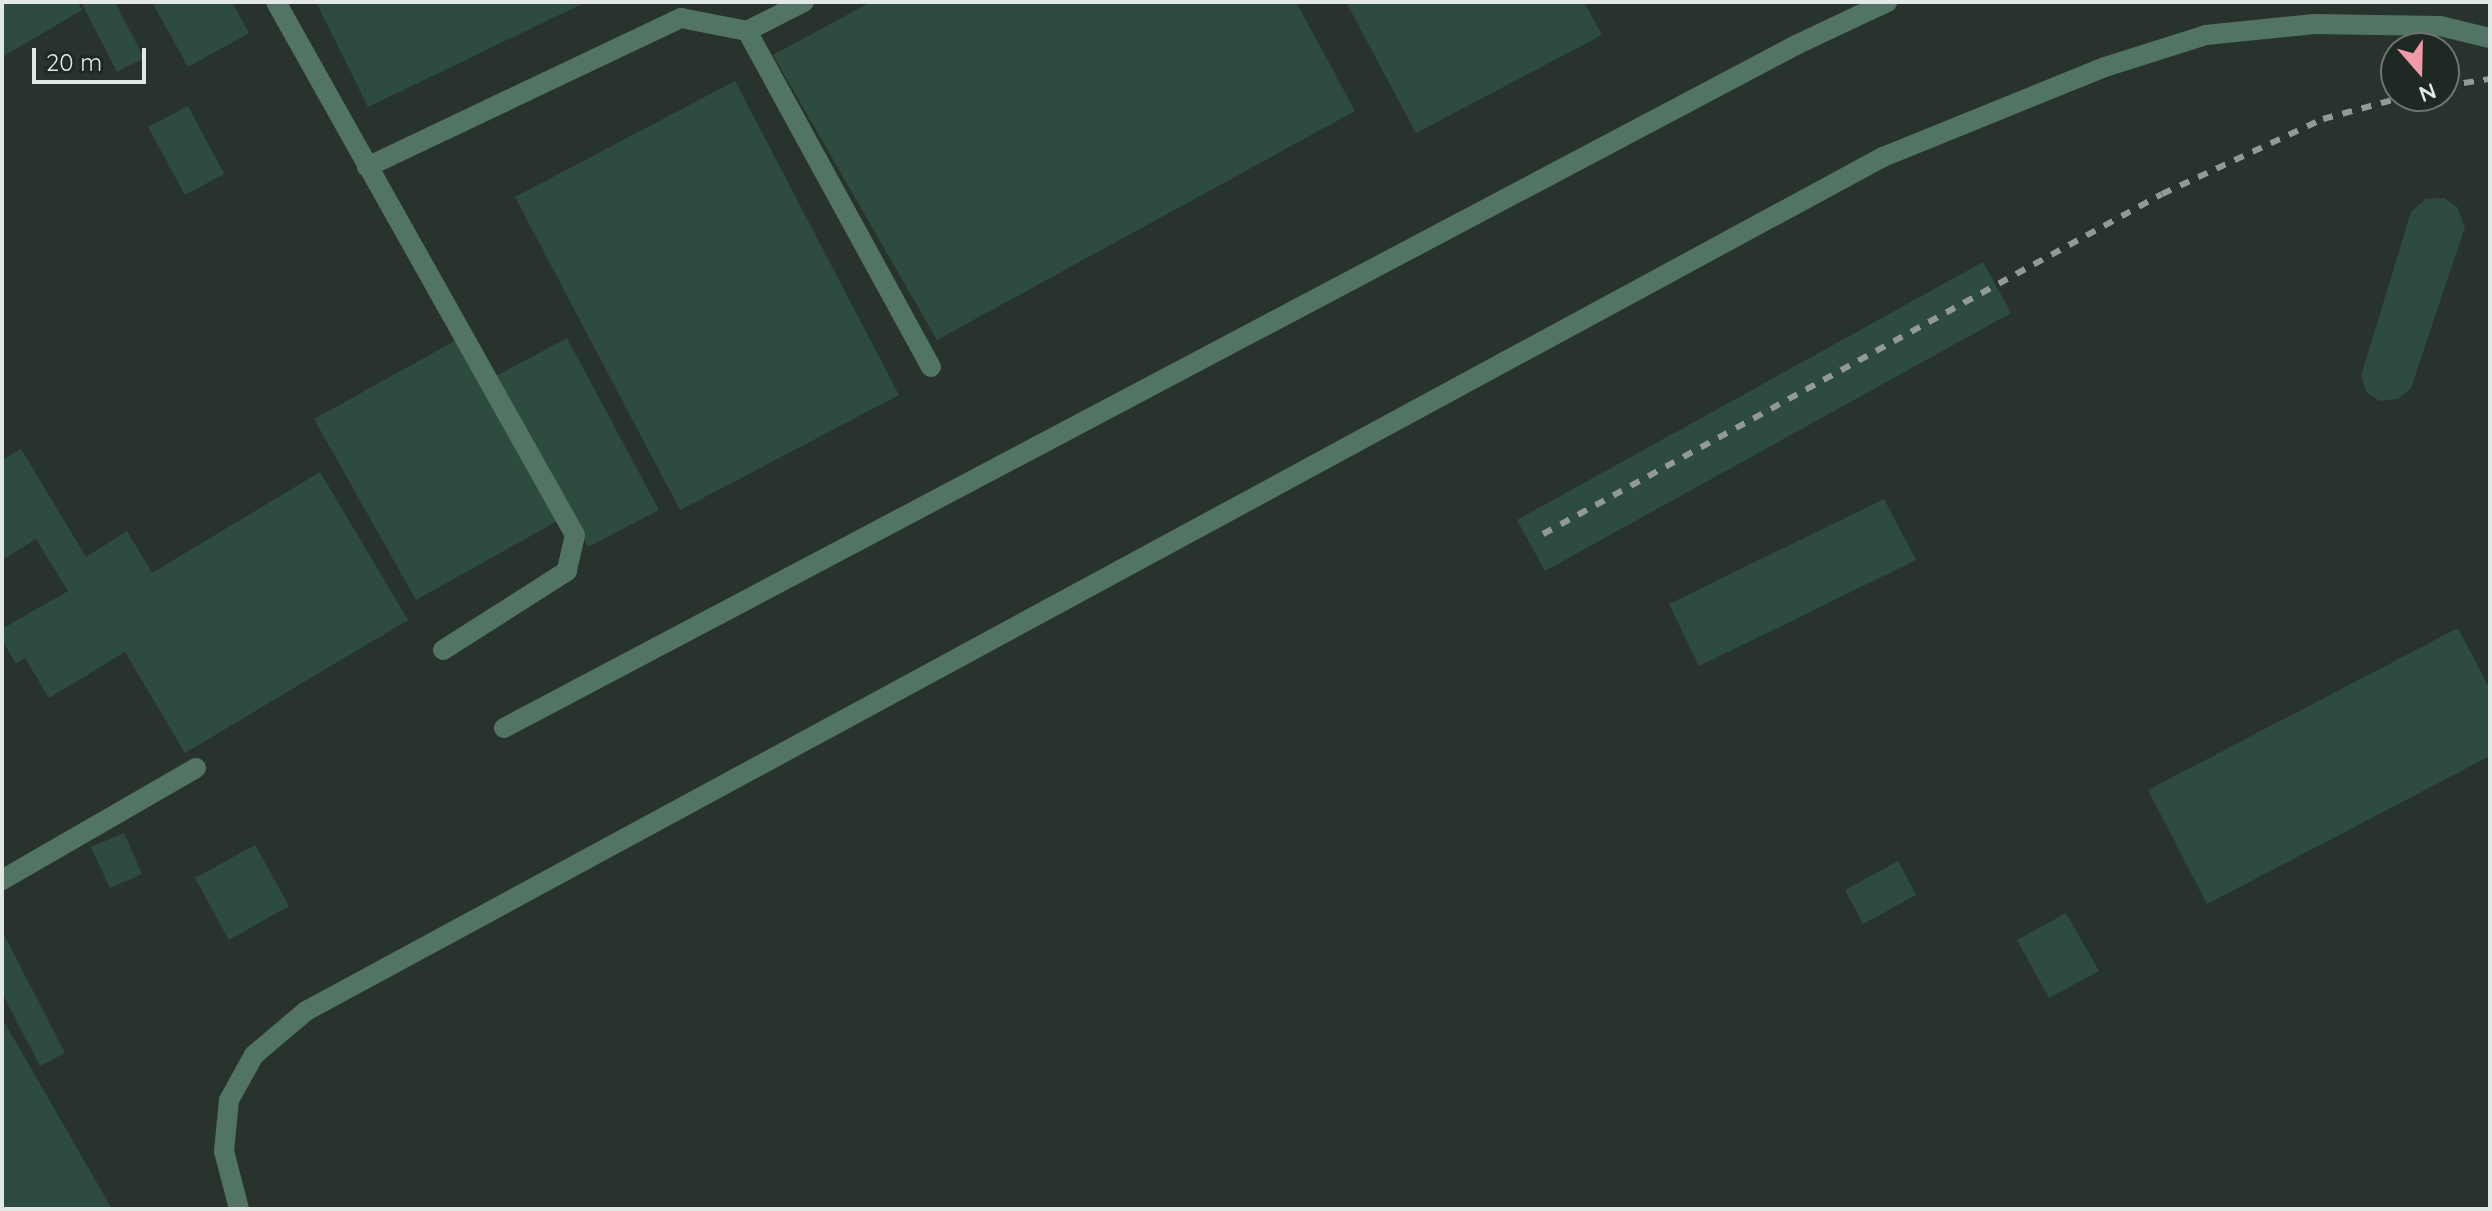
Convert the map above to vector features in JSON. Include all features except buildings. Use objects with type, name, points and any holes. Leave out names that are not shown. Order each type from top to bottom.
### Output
[{"type":"street","points":[[276,2],[575,535],[567,571],[443,650]]},
{"type":"street","points":[[367,167],[681,18],[747,31],[804,2]]},
{"type":"street","points":[[504,728],[1796,45],[1887,2]]},
{"type":"street","points":[[239,1209],[224,1151],[226,1108],[254,1055],[306,1011],[1883,157],[2105,67],[2206,35],[2314,24],[2440,26],[2490,38]]},
{"type":"street","points":[[747,31],[931,367]]},
{"type":"street","points":[[2,880],[196,768]]},
{"type":"railway","points":[[2460,84],[2490,79]]},
{"type":"railway","points":[[1543,534],[2162,194],[2323,119],[2380,103]]}]
